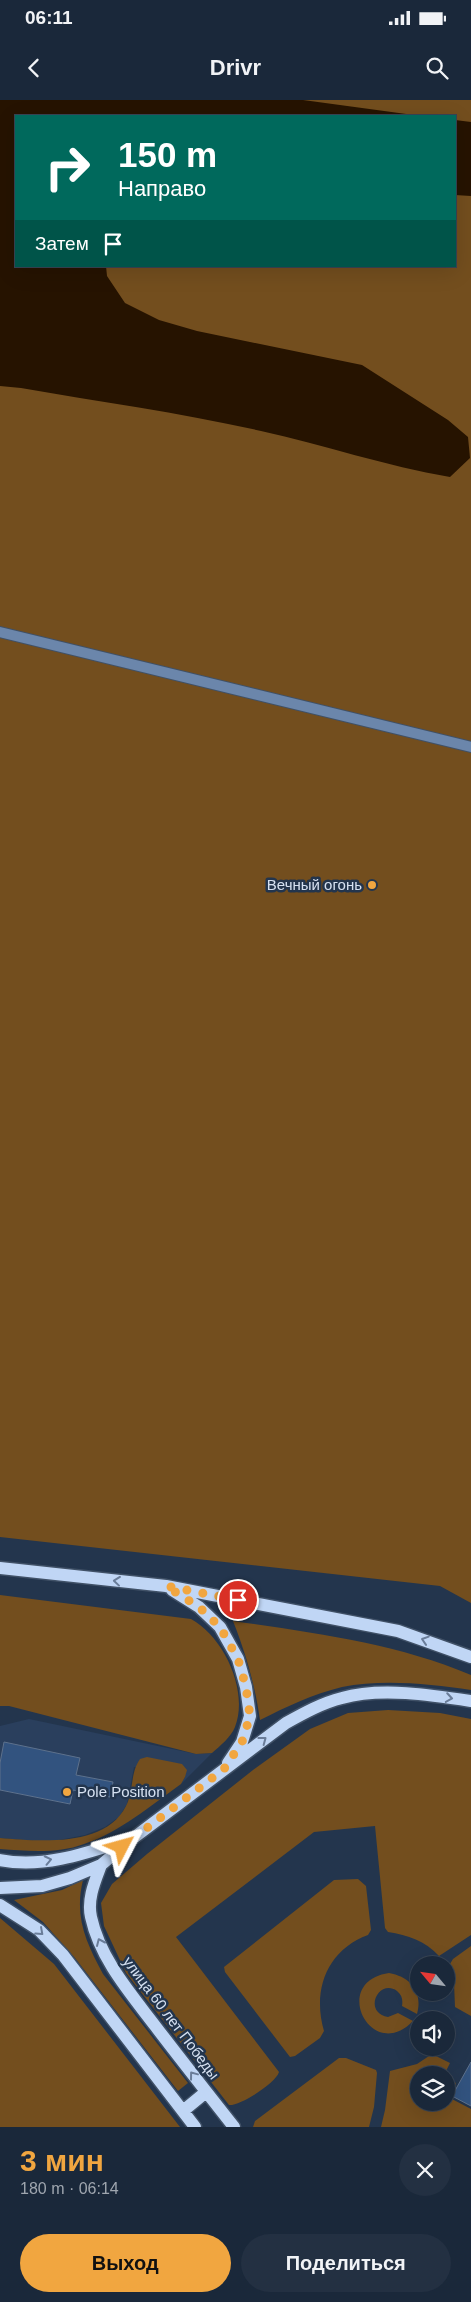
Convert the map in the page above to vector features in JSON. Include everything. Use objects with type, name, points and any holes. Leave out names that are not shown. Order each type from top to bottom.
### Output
[{"type":"main road","points":[[0,1568],[166,1586],[398,1631],[471,1657]]},
{"type":"main road","points":[[166,1586],[199,1607],[220,1627],[238,1659],[246,1687],[250,1716],[242,1742],[224,1769]]},
{"type":"main road","points":[[0,1888],[42,1886],[70,1878],[101,1865],[132,1838],[286,1723],[310,1710],[342,1697],[375,1693],[434,1696],[471,1701]]},
{"type":"main road","points":[[0,1860],[12,1863],[41,1862],[96,1850],[132,1838]]},
{"type":"main road","name":"улица 60 лет Победы","points":[[101,1865],[90,1897],[90,1915],[97,1938],[126,1987],[234,2127]]},
{"type":"main road","points":[[0,1905],[39,1930],[63,1955],[195,2127]]},
{"type":"main road","points":[[183,2111],[206,2092]]},
{"type":"street","points":[[0,632],[471,747]]},
{"type":"shaded area","points":[[0,100],[471,100],[471,1603],[440,1586],[0,1537]]},
{"type":"shaded area","points":[[0,100],[303,100],[414,115],[15,115],[15,267],[106,267],[107,276],[125,303],[159,320],[197,331],[362,365],[448,420],[468,437],[470,458],[450,477],[231,425],[141,408],[0,386]]},
{"type":"shaded area","points":[[456,120],[471,122],[471,196],[456,195]]},
{"type":"shaded area","points":[[0,1595],[191,1619],[214,1638],[231,1666],[239,1697],[238,1713],[233,1731],[212,1753],[196,1754],[9,1706],[0,1706]]},
{"type":"shaded area","points":[[233,1621],[354,1640],[413,1655],[471,1675],[471,1690],[406,1683],[374,1683],[342,1687],[321,1693],[260,1720],[250,1670]]},
{"type":"shaded area","points":[[388,1710],[440,1713],[471,1719],[471,1935],[439,1956],[428,1946],[416,1940],[388,1932],[385,1928],[375,1826],[314,1832],[176,1937],[279,2072],[265,2088],[241,2102],[229,2105],[126,1973],[104,1926],[101,1903],[112,1884],[253,1770],[310,1729],[348,1713]]},
{"type":"shaded area","points":[[29,1719],[196,1754],[212,1753],[181,1784],[185,1777],[134,1767],[127,1804],[119,1817],[105,1827],[85,1835],[49,1842],[0,1838],[0,1726]]},
{"type":"shaded area","points":[[147,1757],[182,1764],[187,1770],[185,1777],[181,1784],[122,1826],[97,1839],[64,1849],[42,1851],[0,1849],[0,1838],[33,1840],[70,1839],[103,1829],[116,1820],[126,1806],[137,1764],[140,1759]]},
{"type":"shaded area","points":[[358,1879],[366,1886],[371,1930],[368,1935],[342,1951],[333,1961],[326,1973],[320,2001],[324,2031],[320,2038],[295,2056],[290,2057],[225,1972],[224,1967],[334,1880]]},
{"type":"shaded area","points":[[83,1880],[80,1906],[81,1918],[91,1951],[103,1974],[188,2083],[178,2091],[75,1958],[43,1922],[14,1900],[62,1890]]},
{"type":"shaded area","points":[[0,1918],[54,1964],[180,2127],[0,2127]]},
{"type":"shaded area","points":[[471,1946],[471,2016],[455,2007],[455,1958]]},
{"type":"shaded area","points":[[389,1973],[397,1975],[410,1983],[410,2001],[418,2001],[417,2011],[411,2011],[402,2006],[400,1994],[390,1988],[379,1992],[376,1997],[376,2009],[380,2014],[388,2017],[398,2013],[410,2019],[410,2023],[398,2032],[384,2033],[372,2027],[363,2016],[359,2003],[362,1990],[371,1979]]},
{"type":"shaded area","points":[[429,2056],[436,2056],[450,2063],[448,2066],[410,2066],[410,2111],[455,2111],[455,2101],[471,2109],[471,2127],[381,2127],[390,2071],[417,2064]]},
{"type":"shaded area","points":[[339,2058],[346,2058],[376,2070],[374,2107],[369,2127],[253,2127],[255,2121]]},
{"type":"building","points":[[4,1742],[80,1758],[76,1775],[113,1782],[110,1797],[73,1790],[70,1804],[0,1790],[0,1763]]},
{"type":"building","points":[[471,2062],[471,2106],[455,2098],[455,2091]]},
{"type":"place","name":"Вечный огонь","points":[[372,885]]},
{"type":"place","name":"Pole Position","points":[[67,1792]]},
{"type":"route","points":[[122,1847],[224,1769],[242,1742],[250,1716],[246,1687],[238,1659],[220,1627],[199,1607],[166,1586],[238,1600]]}]
